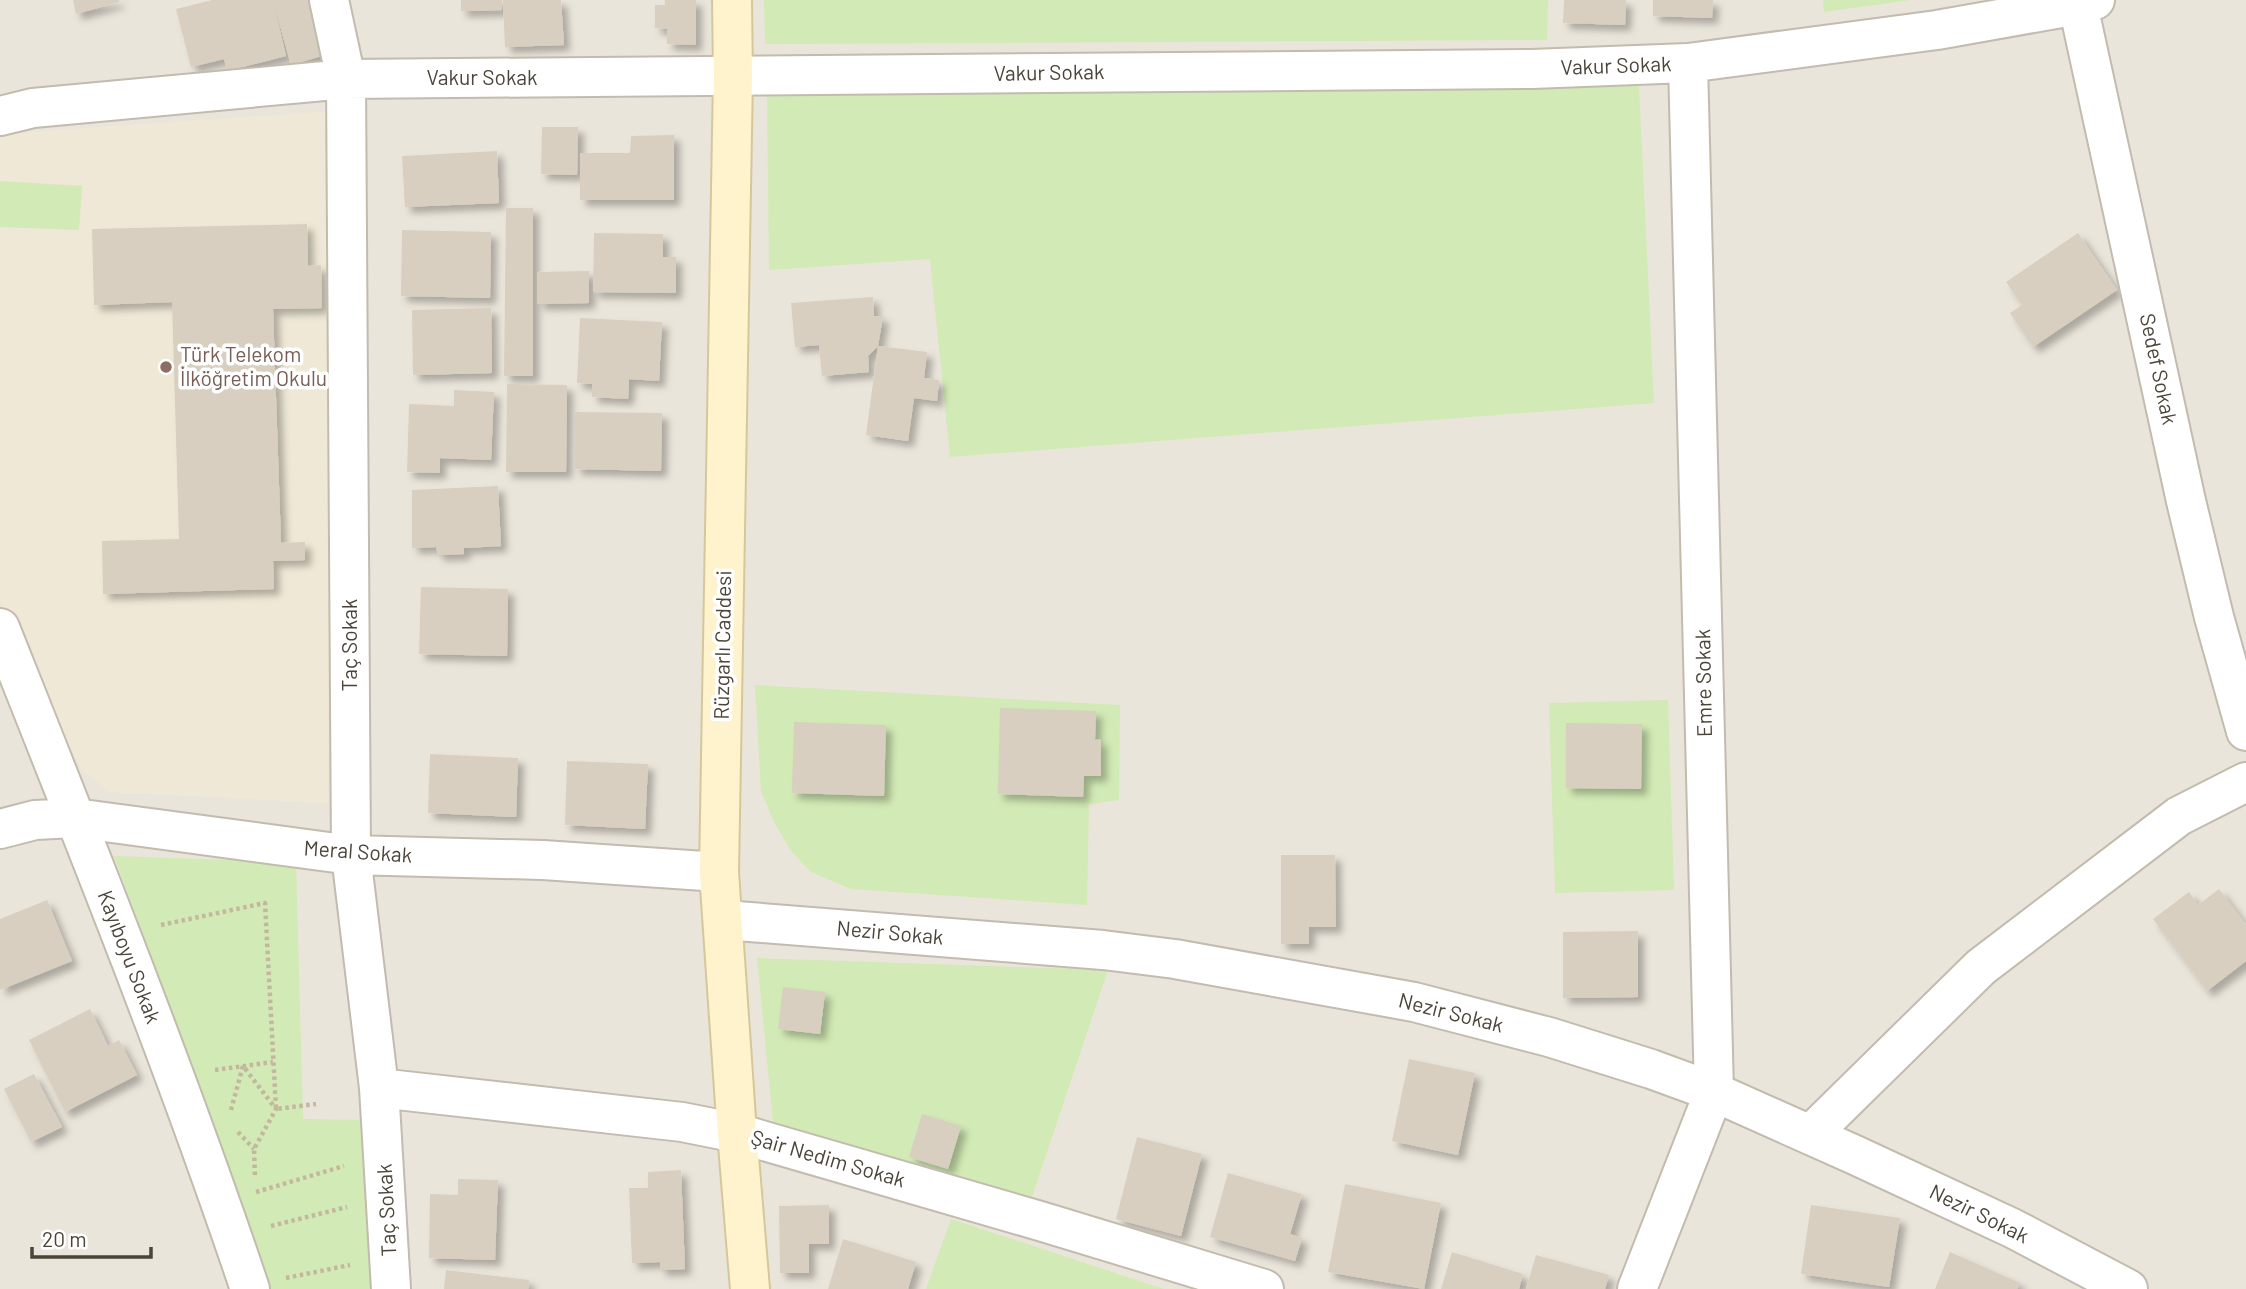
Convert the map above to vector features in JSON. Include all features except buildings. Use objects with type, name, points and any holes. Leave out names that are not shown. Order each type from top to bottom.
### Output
[{"type":"street","name":"Taç Sokak","points":[[329,0],[346,79],[351,855],[379,1088],[386,1169],[391,1289]]},
{"type":"street","name":"Rüzgarlı Caddesi","points":[[732,0],[733,76],[719,872],[750,1289]]},
{"type":"street","name":"Vakur Sokak","points":[[0,116],[33,108],[346,79],[1532,69],[1688,64],[1937,30],[2087,2]]},
{"type":"street","name":"Sedef Sokak","points":[[2087,2],[2186,501],[2214,617],[2246,731]]},
{"type":"street","name":"Emre Sokak","points":[[1637,1289],[1714,1092],[1688,64]]},
{"type":"street","name":"Kayıboyu Sokak","points":[[0,628],[214,1179],[250,1289]]},
{"type":"street","points":[[1811,1135],[1981,967],[2179,816],[2246,782]]},
{"type":"street","name":"Meral Sokak","points":[[0,829],[35,820],[75,818],[351,855],[543,860],[719,872]]},
{"type":"street","name":"Nezir Sokak","points":[[724,920],[1103,950],[1175,959],[1414,1002],[1495,1023],[1626,1061],[1714,1092],[2011,1228],[2128,1289]]},
{"type":"street","name":"Şair Nedim Sokak","points":[[379,1088],[682,1122],[737,1133],[1264,1289]]},
{"type":"path","points":[[165,936],[161,924],[265,903],[276,1109],[254,1149],[256,1192],[260,1203]]},
{"type":"path","points":[[209,1058],[214,1070],[273,1062]]},
{"type":"path","points":[[243,1066],[276,1109]]},
{"type":"path","points":[[228,1120],[243,1066]]},
{"type":"path","points":[[276,1109],[316,1104]]},
{"type":"path","points":[[237,1130],[254,1149]]},
{"type":"path","points":[[256,1192],[344,1165],[345,1179]]},
{"type":"path","points":[[266,1227],[347,1207]]},
{"type":"path","points":[[288,1289],[285,1279],[351,1265]]},
{"type":"shaded area","points":[[0,0],[2246,0],[2246,1289],[0,1289]]},
{"type":"shaded area","name":"Türk Telekom İlköğretim Okulu","points":[[333,111],[328,803],[110,792],[81,769],[0,600],[0,134]]},
{"type":"green space","points":[[764,0],[1548,0],[1547,40],[765,44]]},
{"type":"green space","points":[[1823,0],[1910,0],[1824,12]]},
{"type":"green space","points":[[1639,86],[1654,403],[950,457],[930,259],[769,270],[767,95]]},
{"type":"green space","points":[[0,181],[82,186],[79,230],[0,227]]},
{"type":"green space","points":[[755,685],[1120,705],[1119,800],[1089,804],[1087,905],[851,889],[811,872],[791,851],[774,822],[761,791]]},
{"type":"green space","points":[[1668,700],[1674,890],[1555,893],[1549,703]]},
{"type":"green space","points":[[114,856],[296,862],[303,1119],[364,1120],[375,1289],[268,1289],[227,1160]]},
{"type":"green space","points":[[757,958],[1108,970],[1032,1197],[773,1122]]},
{"type":"green space","points":[[951,1219],[1164,1289],[926,1289]]},
{"type":"place","name":"Türk Telekom İlköğretim Okulu","points":[[166,367]]}]
